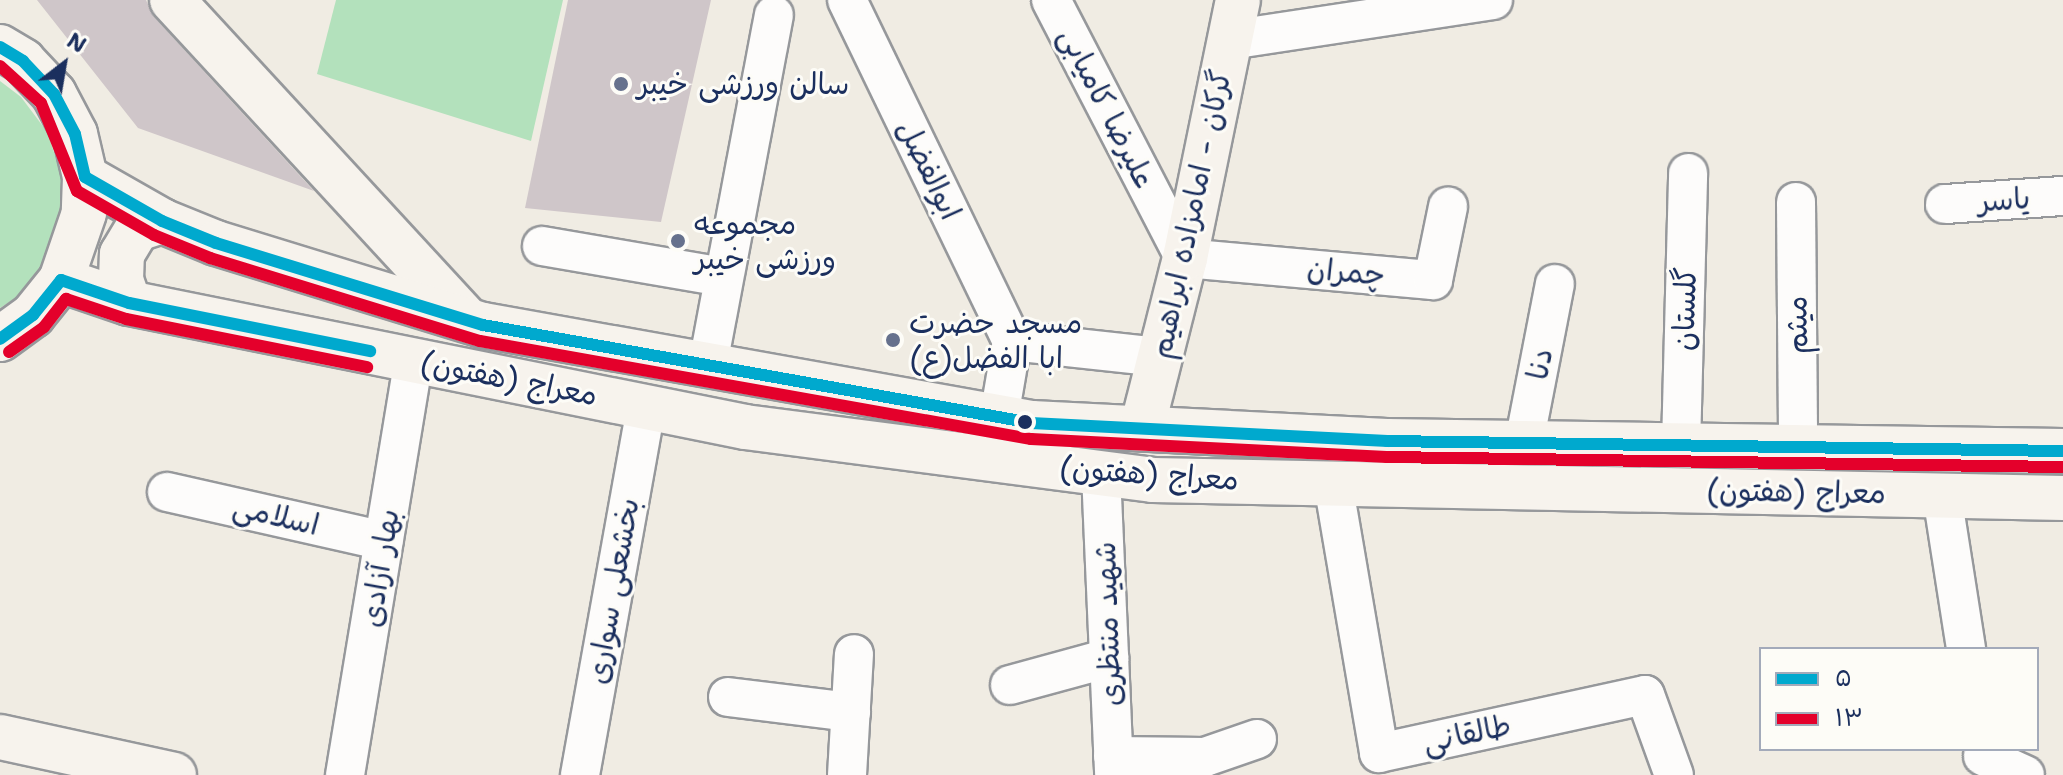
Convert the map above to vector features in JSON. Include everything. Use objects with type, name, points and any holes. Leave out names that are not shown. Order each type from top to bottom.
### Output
[{"type":"main road","points":[[172,0],[467,319]]},
{"type":"main road","name":"گرکان - امامزاده ابراهیم","points":[[1142,428],[1185,258],[1233,20]]},
{"type":"main road","points":[[0,21],[12,54],[54,94],[75,134],[85,177],[81,225],[61,280],[33,315],[0,339]]},
{"type":"main road","name":"معراج (هفتون)","points":[[85,177],[162,221],[216,243],[467,319],[999,417],[1142,428],[1524,443],[2063,451]]},
{"type":"main road","points":[[129,303],[121,280],[122,254],[137,229],[162,221]]},
{"type":"main road","name":"معراج (هفتون)","points":[[61,280],[129,303],[745,427],[1153,480],[2063,498]]},
{"type":"main road","points":[[1798,448],[1798,492]]},
{"type":"main road","points":[[0,737],[174,775]]},
{"type":"street","name":"ابوالفضل","points":[[847,0],[1012,341]]},
{"type":"street","name":"علیرضا کامیابی","points":[[1051,0],[1185,258]]},
{"type":"street","points":[[1233,20],[1493,0]]},
{"type":"street","points":[[708,364],[774,15]]},
{"type":"street","name":"گلستان","points":[[1681,446],[1688,173]]},
{"type":"street","name":"یاسر","points":[[1945,204],[2063,196]]},
{"type":"street","name":"میثم","points":[[1796,202],[1798,448]]},
{"type":"street","name":"چمران","points":[[1185,258],[1433,280],[1448,207]]},
{"type":"street","points":[[542,246],[706,274]]},
{"type":"street","name":"دنا","points":[[1524,443],[1555,284]]},
{"type":"street","points":[[999,417],[1012,341],[1160,357]]},
{"type":"street","name":"بهار آزادی","points":[[345,775],[414,360]]},
{"type":"street","name":"بخشعلی سواری","points":[[580,775],[646,407]]},
{"type":"street","name":"شهید منتظری","points":[[1101,473],[1113,766]]},
{"type":"street","name":"طالقانی","points":[[1333,483],[1379,753],[1645,695],[1674,775]]},
{"type":"street","name":"اسلامی","points":[[167,492],[384,541]]},
{"type":"street","points":[[1942,495],[1966,647]]},
{"type":"street","points":[[847,775],[854,654]]},
{"type":"street","points":[[1010,685],[1109,658]]},
{"type":"street","points":[[728,697],[851,712]]},
{"type":"street","points":[[1113,766],[1205,757],[1257,739]]},
{"type":"street","points":[[1977,760],[2025,775]]},
{"type":"green space","points":[[336,0],[563,0],[531,141],[317,74]]},
{"type":"green space","points":[[0,81],[21,97],[48,133],[61,175],[61,220],[45,262],[17,297],[0,308]]},
{"type":"building","points":[[37,0],[146,0],[154,17],[314,191],[138,128]]},
{"type":"building","name":"سالن ورزشی خیبر","points":[[568,0],[711,0],[661,222],[525,208]]},
{"type":"transit line","name":"۵","points":[[0,47],[23,61],[54,94],[75,134],[85,177],[162,221],[216,243],[483,325],[1032,423],[1387,441],[2063,451]]},
{"type":"transit line","name":"۱۳","points":[[0,66],[41,103],[77,191],[154,235],[210,258],[480,341],[1031,439],[1387,457],[2063,467]]},
{"type":"transit line","name":"۵","points":[[0,339],[33,315],[61,280],[129,303],[370,351]]},
{"type":"transit line","name":"۱۳","points":[[9,352],[44,327],[66,299],[126,319],[367,367]]},
{"type":"place","name":"سالن ورزشی خیبر","points":[[621,84]]},
{"type":"place","name":"مجموعه ورزشی خیبر","points":[[678,241]]},
{"type":"place","name":"مسجد حضرت ابا الفضل(ع)","points":[[893,340]]}]
